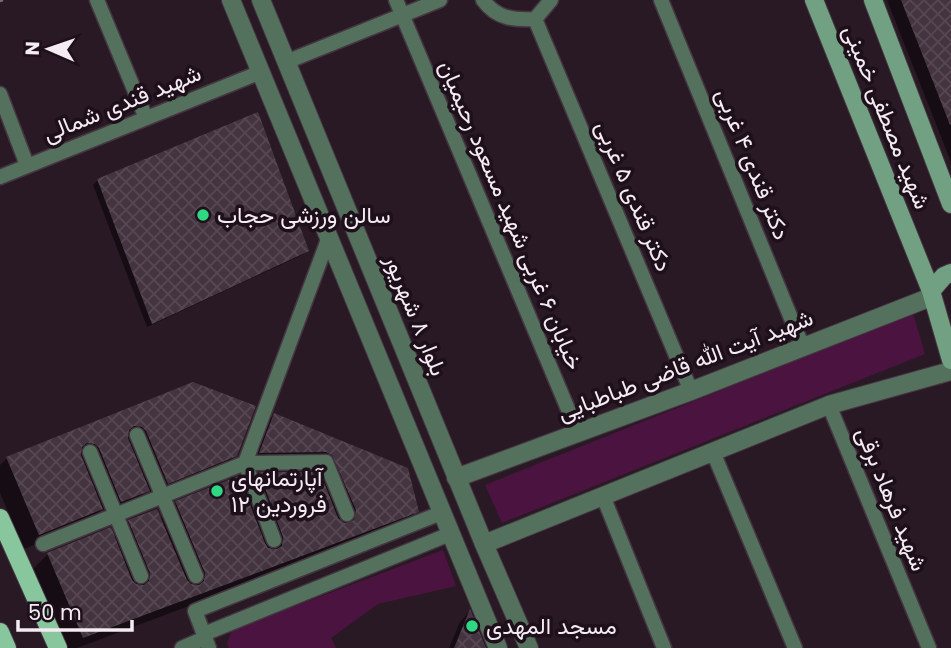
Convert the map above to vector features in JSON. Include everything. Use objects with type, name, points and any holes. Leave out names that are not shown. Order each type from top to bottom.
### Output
[{"type":"main road","name":"شهید مصطفی خمینی","points":[[814,0],[931,294],[951,360]]},
{"type":"main road","name":"شهید مصطفی خمینی","points":[[873,0],[951,204]]},
{"type":"main road","points":[[931,294],[944,276],[951,272]]},
{"type":"main road","points":[[0,517],[58,648]]},
{"type":"main road","points":[[0,632],[7,648]]},
{"type":"street","points":[[97,0],[146,118]]},
{"type":"street","points":[[232,0],[498,647],[526,642]]},
{"type":"street","name":"بلوار ۸ شهریور","points":[[261,0],[456,478],[491,541],[526,642]]},
{"type":"street","name":"خیابان ۶ غربی شهید مسعود رحیمیان","points":[[396,0],[578,433]]},
{"type":"street","points":[[286,62],[440,0]]},
{"type":"street","points":[[483,0],[488,7],[510,20],[535,19],[551,0]]},
{"type":"street","name":"دکتر قندی ۴ غربی","points":[[662,0],[802,345]]},
{"type":"street","name":"دکتر قندی ۵ غربی","points":[[535,19],[691,391]]},
{"type":"street","name":"شهید قندی شمالی","points":[[0,177],[261,72]]},
{"type":"street","points":[[0,93],[27,165]]},
{"type":"street","points":[[274,540],[245,463],[328,237]]},
{"type":"street","name":"شهید آیت الله قاضی طباطبایی","points":[[456,478],[691,391],[931,294]]},
{"type":"street","points":[[366,328],[391,318]]},
{"type":"street","points":[[474,472],[469,481],[491,541],[829,405],[951,371]]},
{"type":"street","name":"شهید فرهاد برقی","points":[[829,405],[929,648]]},
{"type":"street","points":[[137,435],[196,576]]},
{"type":"street","points":[[90,452],[141,576]]},
{"type":"street","points":[[713,452],[795,648]]},
{"type":"street","points":[[43,544],[245,463],[326,462],[347,514]]},
{"type":"street","points":[[603,496],[664,648]]},
{"type":"street","points":[[206,640],[195,611],[442,513]]},
{"type":"street","points":[[183,648],[450,534]]},
{"type":"shaded area","points":[[913,313],[925,354],[502,523],[485,485]]},
{"type":"shaded area","points":[[443,550],[456,586],[378,604],[331,638],[336,648],[229,648],[227,643],[232,630]]},
{"type":"building","points":[[901,0],[951,0],[950,125]]},
{"type":"building","name":"سالن ورزشی حجاب","points":[[258,112],[309,251],[152,324],[97,179]]},
{"type":"building","points":[[193,382],[256,406],[237,456],[168,484],[146,431],[142,427],[134,426],[129,430],[128,438],[150,491],[121,502],[99,448],[95,444],[87,443],[82,447],[81,455],[103,509],[39,535],[6,457]]},
{"type":"building","points":[[274,413],[408,468],[419,512],[83,638],[47,553],[111,527],[132,580],[136,584],[144,585],[149,581],[150,573],[128,520],[157,509],[187,580],[191,584],[199,585],[204,581],[205,573],[175,501],[239,476],[265,543],[268,548],[277,549],[282,546],[283,537],[259,472],[320,472],[338,518],[345,523],[354,520],[356,510],[332,455],[326,452],[259,453]]},
{"type":"building","name":"مسجد المهدی","points":[[470,609],[486,648],[454,648]]},
{"type":"place","name":"سالن ورزشی حجاب","points":[[203,215]]},
{"type":"place","name":"آپارتمانهای ۱۲ فروردین","points":[[217,491]]},
{"type":"place","name":"مسجد المهدی","points":[[472,626]]}]
